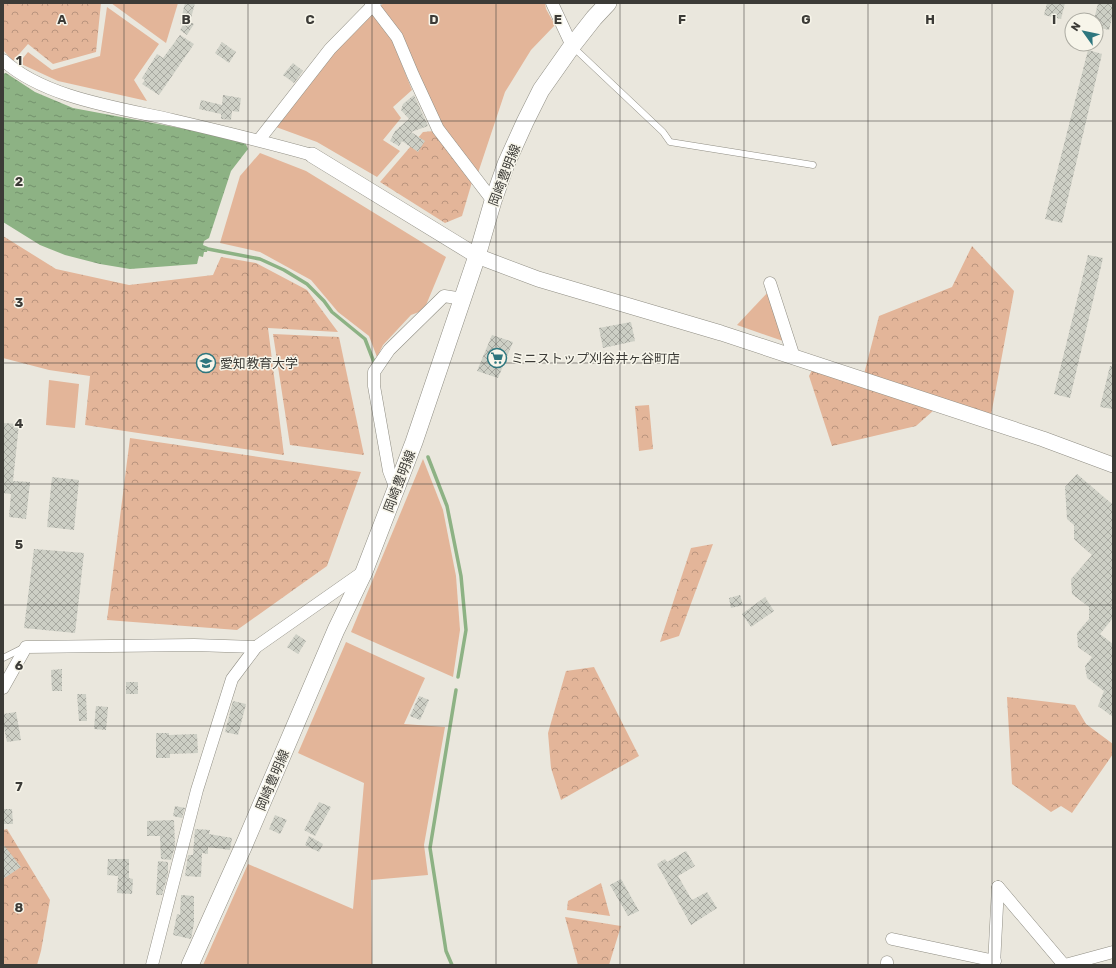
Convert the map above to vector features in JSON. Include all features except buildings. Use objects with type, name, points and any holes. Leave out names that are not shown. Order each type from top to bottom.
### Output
[{"type":"main road","name":"岡崎豊明線","points":[[190,965],[244,845],[336,630],[364,572],[414,442],[463,299],[506,164],[525,122],[542,90],[572,46],[608,3]]},
{"type":"street","points":[[552,3],[572,46]]},
{"type":"street","points":[[259,140],[330,49],[373,4],[397,37],[438,129],[493,201]]},
{"type":"street","points":[[3,60],[32,81],[56,91],[103,104],[259,140],[312,155],[477,256],[538,279],[721,333],[1044,439],[1113,465]]},
{"type":"street","points":[[770,283],[794,357]]},
{"type":"street","points":[[396,489],[389,471],[386,456],[374,386],[374,372],[389,350],[444,296],[463,299]]},
{"type":"street","points":[[152,965],[197,790],[232,679],[256,647],[364,572]]},
{"type":"street","points":[[3,688],[26,647],[194,644],[256,647]]},
{"type":"street","points":[[892,939],[994,963],[998,887],[1065,965],[1113,952]]},
{"type":"lane","points":[[572,46],[663,132],[670,142],[813,165]]},
{"type":"lane","points":[[3,658],[26,647]]},
{"type":"green space","points":[[3,3],[101,3],[96,52],[53,64],[28,44],[13,61],[3,50]]},
{"type":"green space","points":[[111,3],[178,3],[166,43]]},
{"type":"green space","points":[[384,3],[545,3],[546,9],[555,25],[531,50],[505,92],[478,173],[442,125],[402,36],[380,6]]},
{"type":"green space","points":[[107,7],[159,44],[134,80],[147,101],[58,81],[19,63],[28,52],[52,70],[100,56]]},
{"type":"green space","points":[[372,13],[392,40],[412,90],[393,107],[401,118],[383,140],[400,151],[377,177],[317,142],[276,127],[333,54]]},
{"type":"green space","points":[[434,131],[472,182],[462,216],[445,223],[380,182],[423,132]]},
{"type":"green space","points":[[260,153],[306,171],[446,257],[424,310],[411,315],[383,345],[377,357],[369,336],[338,312],[311,280],[260,252],[220,243],[240,176]]},
{"type":"green space","points":[[3,236],[56,269],[129,285],[213,275],[221,257],[256,263],[307,290],[338,332],[268,328],[284,455],[85,425],[90,376],[49,370],[3,358]]},
{"type":"green space","points":[[972,246],[1014,291],[991,415],[864,374],[879,316],[952,287]]},
{"type":"green space","points":[[768,292],[783,341],[737,325]]},
{"type":"green space","points":[[273,334],[339,337],[364,455],[290,445]]},
{"type":"green space","points":[[812,370],[934,410],[916,426],[832,446],[809,376]]},
{"type":"green space","points":[[49,380],[79,384],[75,428],[46,425]]},
{"type":"green space","points":[[649,405],[653,449],[639,451],[635,406]]},
{"type":"green space","points":[[130,438],[361,472],[327,566],[237,630],[107,620]]},
{"type":"green space","points":[[423,459],[443,510],[456,576],[460,630],[453,677],[351,632]]},
{"type":"green space","points":[[713,544],[679,636],[660,642],[691,548]]},
{"type":"green space","points":[[346,642],[425,678],[404,724],[445,727],[424,845],[428,875],[371,880],[372,965],[203,965],[248,864],[353,909],[364,783],[298,753]]},
{"type":"green space","points":[[594,667],[639,756],[561,800],[551,768],[548,733],[566,671]]},
{"type":"green space","points":[[1007,697],[1075,705],[1086,724],[1113,744],[1113,754],[1072,813],[1061,806],[1051,812],[1012,784]]},
{"type":"green space","points":[[7,829],[50,900],[37,965],[3,965],[3,830]]},
{"type":"green space","points":[[601,883],[610,916],[567,910],[568,901]]},
{"type":"green space","points":[[565,917],[621,926],[609,965],[578,965]]},
{"type":"water","points":[[6,73],[35,92],[73,108],[244,140],[248,149],[231,171],[209,238],[204,241],[203,245],[208,247],[207,252],[204,252],[203,257],[199,256],[197,264],[130,269],[100,264],[65,255],[40,245],[3,222],[3,74]]},
{"type":"waterway","points":[[208,249],[260,259],[284,270],[307,284],[324,301],[332,312],[365,339],[375,365]]},
{"type":"waterway","points":[[428,457],[447,506],[461,576],[466,630],[458,677]]},
{"type":"waterway","points":[[452,965],[446,951],[430,848],[456,690]]},
{"type":"place","name":"ミニストップ刈谷井ヶ谷町店","points":[[497,358]]},
{"type":"place","name":"愛知教育大学","points":[[206,363]]}]
